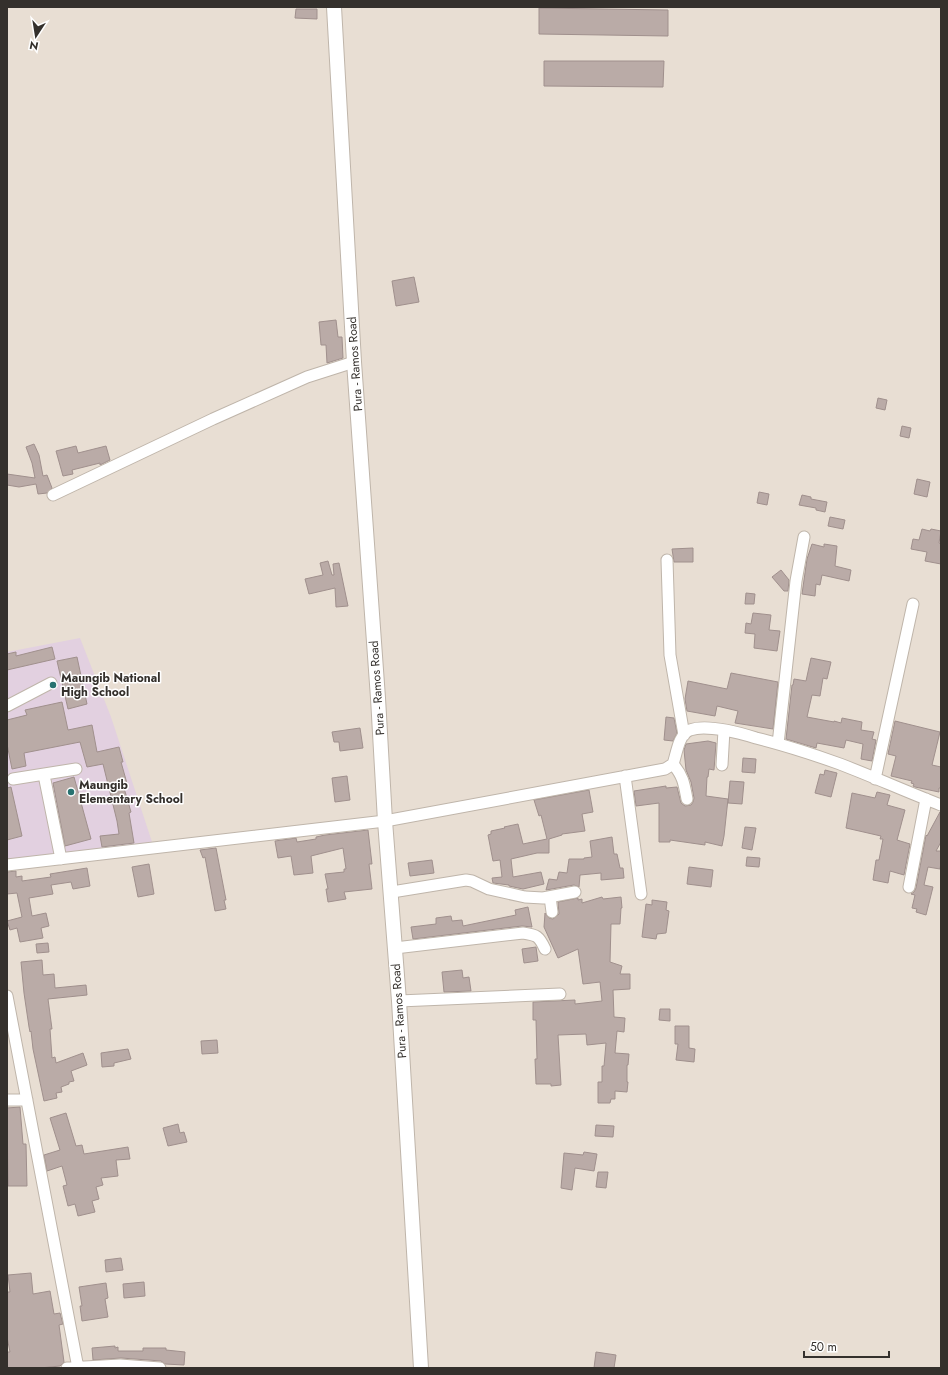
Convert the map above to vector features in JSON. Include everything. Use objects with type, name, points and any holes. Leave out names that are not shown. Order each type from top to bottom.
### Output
[{"type":"main road","name":"Pura - Ramos Road","points":[[334,7],[354,362],[378,698],[385,821],[392,892],[421,1368]]},
{"type":"street","points":[[53,495],[220,416],[308,377],[354,362]]},
{"type":"street","points":[[778,744],[796,581],[804,537]]},
{"type":"street","points":[[667,560],[670,655],[684,735]]},
{"type":"street","points":[[875,779],[914,604]]},
{"type":"street","points":[[7,706],[51,683]]},
{"type":"street","points":[[7,865],[385,821],[665,769],[672,764],[684,735],[690,730],[701,728],[737,732],[778,744],[840,764],[941,805]]},
{"type":"street","points":[[722,765],[724,730]]},
{"type":"street","points":[[672,764],[683,779],[687,799]]},
{"type":"street","points":[[13,779],[76,769]]},
{"type":"street","points":[[44,775],[61,859]]},
{"type":"street","points":[[625,776],[641,894]]},
{"type":"street","points":[[909,887],[926,799]]},
{"type":"street","points":[[392,892],[466,880],[472,881],[489,889],[525,897],[542,898],[575,892]]},
{"type":"street","points":[[550,897],[552,912]]},
{"type":"street","points":[[395,948],[523,933],[536,936],[540,939],[545,949]]},
{"type":"street","points":[[399,1001],[560,994]]},
{"type":"street","points":[[7,996],[27,1100],[74,1368],[120,1365],[160,1368]]},
{"type":"street","points":[[7,1100],[27,1100]]},
{"type":"shaded area","name":"Maungib Elementary School","points":[[80,638],[111,717],[153,845],[7,861],[7,652]]},
{"type":"building","points":[[539,8],[668,10],[668,36],[539,34]]},
{"type":"building","points":[[296,9],[317,9],[317,19],[295,18]]},
{"type":"building","points":[[544,61],[664,61],[663,87],[544,86]]},
{"type":"building","points":[[414,277],[419,302],[396,306],[392,281]]},
{"type":"building","points":[[336,320],[338,337],[342,337],[343,358],[327,363],[326,345],[321,345],[319,322]]},
{"type":"building","points":[[878,398],[887,400],[885,410],[876,408]]},
{"type":"building","points":[[902,426],[911,428],[909,438],[900,436]]},
{"type":"building","points":[[34,444],[39,455],[43,476],[47,475],[52,488],[47,493],[38,494],[36,484],[19,487],[7,485],[7,474],[35,478],[32,463],[26,447]]},
{"type":"building","points":[[76,446],[78,453],[106,446],[110,460],[100,465],[100,463],[72,470],[73,474],[63,476],[56,451]]},
{"type":"building","points":[[917,479],[930,482],[927,497],[914,494]]},
{"type":"building","points":[[759,492],[769,494],[767,505],[757,503]]},
{"type":"building","points":[[802,495],[811,497],[811,499],[827,502],[825,512],[816,510],[816,508],[799,505]]},
{"type":"building","points":[[830,517],[845,520],[843,529],[828,526]]},
{"type":"building","points":[[922,529],[941,531],[939,543],[941,544],[941,564],[925,561],[927,552],[911,549],[913,539],[919,540]]},
{"type":"building","points":[[812,544],[824,547],[824,544],[837,546],[835,566],[851,570],[849,581],[822,575],[820,585],[816,584],[815,596],[802,594],[807,559]]},
{"type":"building","points":[[693,548],[693,562],[674,562],[672,549]]},
{"type":"building","points":[[328,561],[332,575],[334,575],[333,564],[339,563],[348,606],[336,607],[335,588],[309,594],[305,579],[323,575],[320,563]]},
{"type":"building","points":[[781,570],[789,580],[788,591],[784,591],[772,577]]},
{"type":"building","points":[[746,593],[755,594],[754,604],[745,604]]},
{"type":"building","points":[[753,613],[771,615],[769,630],[780,631],[777,651],[754,648],[755,634],[745,633],[746,623],[751,624]]},
{"type":"building","points":[[52,647],[55,659],[7,670],[7,654],[16,652],[16,656]]},
{"type":"building","points":[[77,657],[87,704],[68,709],[57,661]]},
{"type":"building","points":[[811,658],[831,662],[827,679],[823,678],[820,696],[812,695],[807,717],[841,723],[842,718],[862,722],[861,730],[874,732],[872,739],[876,740],[872,761],[861,759],[863,744],[846,740],[844,748],[817,743],[816,748],[786,739],[792,685],[794,679],[806,681]]},
{"type":"building","points":[[731,673],[778,682],[773,729],[735,723],[738,711],[717,706],[715,716],[687,711],[685,699],[688,681],[727,689]]},
{"type":"building","points":[[62,702],[68,730],[92,725],[97,752],[119,747],[123,762],[121,762],[128,787],[124,788],[131,812],[129,813],[134,843],[102,847],[100,836],[119,834],[117,821],[103,764],[87,767],[80,742],[24,753],[26,766],[12,769],[7,744],[7,720],[27,715],[25,710]]},
{"type":"building","points":[[666,717],[674,718],[677,733],[673,741],[664,740]]},
{"type":"building","points":[[895,721],[940,732],[932,765],[941,767],[941,788],[939,788],[939,792],[915,787],[913,786],[914,784],[911,783],[912,781],[891,776],[896,756],[888,754]]},
{"type":"building","points":[[360,728],[363,748],[340,751],[339,742],[334,742],[332,732]]},
{"type":"building","points":[[708,741],[716,743],[714,770],[709,769],[706,796],[728,799],[722,846],[705,842],[705,845],[670,840],[670,842],[659,842],[659,803],[636,806],[634,791],[666,786],[666,788],[677,787],[681,803],[685,806],[691,805],[694,798],[691,782],[686,770],[684,750],[686,744]]},
{"type":"building","points":[[743,758],[756,759],[755,773],[742,772]]},
{"type":"building","points":[[825,770],[837,773],[831,797],[815,793],[820,774],[824,775]]},
{"type":"building","points":[[347,776],[350,800],[335,802],[332,778]]},
{"type":"building","points":[[74,777],[91,839],[65,846],[53,783]]},
{"type":"building","points":[[730,781],[744,782],[742,804],[728,803]]},
{"type":"building","points":[[11,787],[22,836],[7,840],[7,788]]},
{"type":"building","points":[[589,790],[593,812],[582,814],[585,831],[562,834],[549,839],[549,853],[537,853],[511,859],[513,877],[541,872],[544,884],[523,889],[493,883],[492,878],[502,877],[500,860],[493,861],[488,835],[491,834],[491,831],[518,824],[523,844],[547,839],[541,815],[539,816],[534,800]]},
{"type":"building","points":[[877,792],[890,795],[887,805],[905,810],[897,840],[910,844],[904,875],[890,871],[888,883],[873,880],[876,860],[879,860],[883,839],[880,839],[881,836],[846,828],[852,793],[875,798]]},
{"type":"building","points":[[940,812],[941,842],[936,851],[941,851],[941,863],[940,869],[928,867],[924,885],[933,887],[926,915],[916,912],[917,909],[912,908],[915,895],[911,894],[916,888],[926,835],[927,836]]},
{"type":"building","points":[[745,827],[756,828],[752,850],[742,848]]},
{"type":"building","points":[[368,830],[372,864],[369,864],[372,889],[344,892],[346,899],[328,902],[326,889],[328,889],[325,874],[344,872],[344,869],[346,869],[343,848],[311,856],[313,873],[294,875],[291,856],[278,858],[275,841],[296,838],[297,842],[316,839],[316,837],[325,835]]},
{"type":"building","points":[[612,837],[614,854],[617,854],[620,868],[623,868],[624,878],[601,880],[601,873],[580,875],[579,887],[574,885],[546,890],[549,879],[557,880],[559,872],[567,873],[569,859],[584,859],[592,857],[590,841]]},
{"type":"building","points":[[216,848],[226,900],[224,900],[226,909],[215,911],[205,857],[203,858],[200,850]]},
{"type":"building","points":[[747,857],[760,858],[759,867],[746,866]]},
{"type":"building","points":[[432,860],[434,873],[410,876],[408,863]]},
{"type":"building","points":[[149,864],[154,894],[138,897],[132,867]]},
{"type":"building","points":[[689,867],[713,870],[711,887],[687,884]]},
{"type":"building","points":[[87,868],[90,886],[73,889],[71,882],[51,885],[53,894],[29,898],[32,916],[46,913],[49,926],[41,928],[43,938],[20,942],[17,928],[10,930],[7,921],[22,917],[17,893],[7,894],[7,872],[16,871],[16,877],[22,876],[22,881],[51,877],[50,874]]},
{"type":"building","points":[[602,897],[603,899],[621,897],[622,908],[620,924],[611,924],[610,962],[622,966],[620,974],[630,974],[630,989],[613,990],[614,1017],[625,1018],[624,1032],[617,1031],[615,1053],[629,1054],[627,1065],[627,1092],[615,1091],[615,1099],[611,1099],[610,1103],[598,1103],[598,1082],[602,1082],[602,1066],[604,1066],[606,1043],[587,1045],[586,1034],[558,1035],[561,1085],[551,1086],[551,1084],[536,1084],[536,1020],[533,1020],[533,1002],[575,1000],[575,1004],[602,1001],[600,982],[583,984],[578,949],[558,958],[544,927],[545,913],[549,918],[553,919],[559,914],[558,902],[578,898],[578,900],[582,899],[582,903]]},
{"type":"building","points":[[652,900],[667,902],[666,910],[669,911],[666,933],[657,934],[656,939],[642,937],[646,904],[652,905]]},
{"type":"building","points":[[528,907],[532,927],[522,926],[413,939],[411,927],[436,924],[436,918],[451,916],[452,921],[462,920],[463,926],[516,915],[515,910]]},
{"type":"building","points":[[48,943],[49,952],[37,953],[36,944]]},
{"type":"building","points":[[536,947],[538,961],[524,963],[522,949]]},
{"type":"building","points":[[42,960],[43,975],[54,974],[55,988],[86,985],[87,995],[48,999],[52,1029],[50,1029],[52,1058],[55,1057],[56,1063],[83,1053],[87,1065],[71,1071],[74,1081],[61,1087],[62,1092],[56,1093],[57,1098],[44,1101],[29,1027],[21,962]]},
{"type":"building","points":[[462,970],[463,978],[469,977],[471,991],[444,992],[442,972]]},
{"type":"building","points":[[660,1009],[670,1009],[670,1021],[659,1020]]},
{"type":"building","points":[[675,1026],[689,1026],[689,1048],[695,1049],[694,1062],[676,1060],[678,1044],[675,1044]]},
{"type":"building","points":[[217,1040],[218,1053],[202,1054],[201,1041]]},
{"type":"building","points":[[128,1049],[131,1059],[114,1063],[114,1066],[102,1067],[101,1053]]},
{"type":"building","points":[[20,1107],[23,1144],[26,1144],[27,1186],[8,1186],[7,1108]]},
{"type":"building","points":[[66,1113],[76,1146],[82,1145],[84,1154],[128,1147],[130,1159],[116,1160],[118,1176],[101,1178],[103,1185],[96,1187],[99,1199],[92,1201],[95,1212],[78,1216],[75,1204],[68,1206],[63,1186],[67,1185],[62,1166],[47,1171],[44,1155],[60,1150],[50,1118]]},
{"type":"building","points":[[178,1124],[180,1133],[184,1132],[187,1142],[168,1146],[163,1128]]},
{"type":"building","points":[[596,1125],[614,1126],[613,1137],[595,1136]]},
{"type":"building","points":[[584,1152],[597,1154],[594,1171],[575,1168],[572,1190],[561,1188],[564,1153],[583,1155]]},
{"type":"building","points":[[598,1172],[608,1172],[606,1188],[596,1187]]},
{"type":"building","points":[[121,1258],[123,1270],[106,1272],[105,1260]]},
{"type":"building","points":[[31,1273],[33,1294],[50,1291],[54,1314],[60,1313],[63,1324],[59,1325],[64,1362],[60,1366],[40,1368],[7,1368],[7,1352],[10,1352],[7,1337],[7,1292],[10,1292],[8,1275]]},
{"type":"building","points":[[144,1282],[145,1296],[124,1298],[123,1284]]},
{"type":"building","points":[[106,1283],[108,1298],[105,1299],[108,1317],[82,1321],[80,1306],[82,1306],[79,1287]]},
{"type":"building","points":[[115,1346],[115,1348],[118,1347],[118,1351],[143,1351],[143,1348],[166,1348],[166,1350],[185,1352],[184,1365],[165,1364],[161,1361],[121,1358],[93,1360],[92,1348]]},
{"type":"building","points":[[596,1352],[616,1355],[614,1368],[594,1368]]},
{"type":"place","name":"Maungib National High School","points":[[53,685]]},
{"type":"place","name":"Maungib Elementary School","points":[[71,792]]}]
